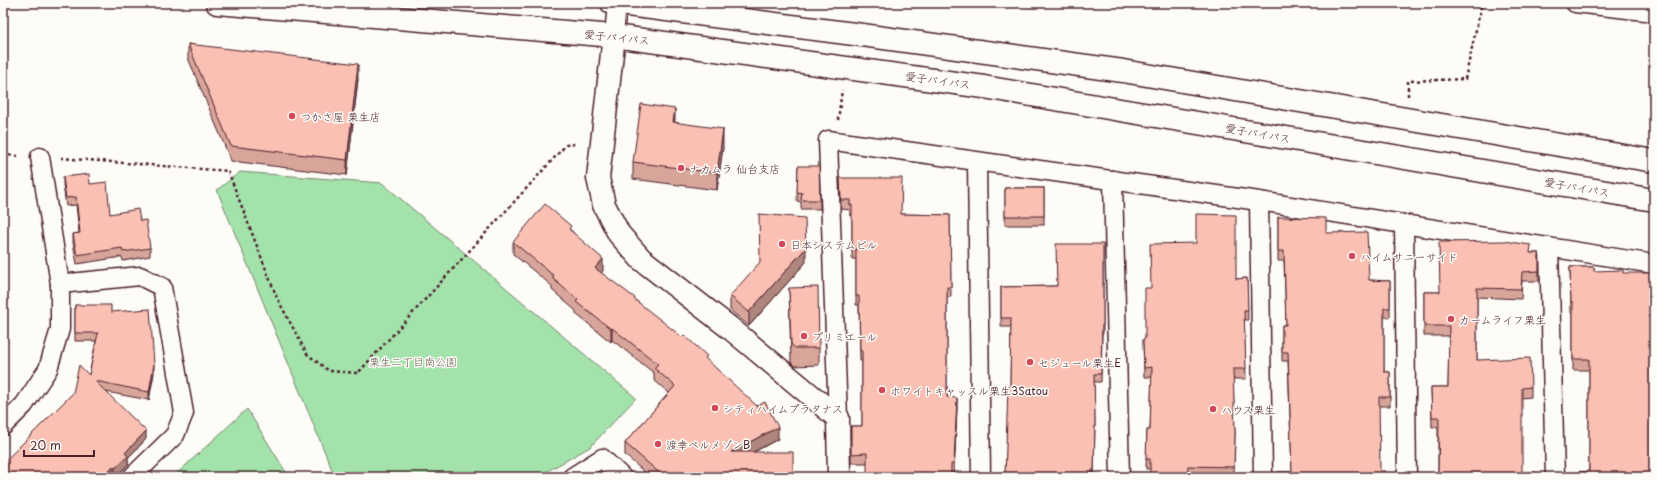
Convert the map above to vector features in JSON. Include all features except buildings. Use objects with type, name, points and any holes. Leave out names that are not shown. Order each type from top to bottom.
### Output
[{"type":"main road","name":"愛子バイパス","points":[[217,3],[614,36],[984,86],[1654,200]]},
{"type":"main road","points":[[612,3],[854,34],[1115,70],[1654,161]]},
{"type":"main road","points":[[614,36],[598,178],[604,205],[619,234],[641,259],[730,328],[838,418],[839,477]]},
{"type":"street","points":[[614,36],[617,3]]},
{"type":"street","points":[[1575,3],[1649,9]]},
{"type":"street","points":[[838,418],[828,140],[1259,201],[1654,264]]},
{"type":"street","points":[[3,426],[24,405],[48,369],[60,329],[60,284],[40,157]]},
{"type":"street","points":[[977,162],[981,477]]},
{"type":"street","points":[[1113,180],[1120,477]]},
{"type":"street","points":[[1259,201],[1264,477]]},
{"type":"street","points":[[1404,224],[1407,477]]},
{"type":"street","points":[[1549,247],[1555,477]]},
{"type":"street","points":[[60,284],[140,276],[162,287],[184,413],[175,435],[132,477]]},
{"type":"street","points":[[572,477],[602,458],[622,477]]},
{"type":"path","points":[[1408,99],[1408,82],[1465,79],[1482,3]]},
{"type":"path","points":[[835,141],[842,88]]},
{"type":"path","points":[[3,155],[228,171],[277,298],[307,354],[329,371],[358,373],[566,145],[575,144]]},
{"type":"green space","name":"栗生二丁目南公園","points":[[240,172],[382,183],[636,398],[590,447],[537,477],[335,477],[217,190]]},
{"type":"green space","points":[[247,409],[289,477],[173,477]]},
{"type":"place","name":"つかさ屋 栗生店","points":[[292,116]]},
{"type":"place","name":"ナカムラ 仙台支店","points":[[681,168]]},
{"type":"place","name":"日本システムビル","points":[[782,244]]},
{"type":"place","name":"ハイムサニーサイド","points":[[1352,256]]},
{"type":"place","name":"カームライフ栗生","points":[[1451,319]]},
{"type":"place","name":"プリミエール","points":[[804,336]]},
{"type":"place","name":"セジュール栗生E","points":[[1030,362]]},
{"type":"place","name":"ホワイトキャッスル栗生3Satou","points":[[882,390]]},
{"type":"place","name":"シティハイムプラタナス","points":[[715,408]]},
{"type":"place","name":"ハウス栗生","points":[[1213,409]]},
{"type":"place","name":"渡幸ベルメゾンB","points":[[658,444]]}]
